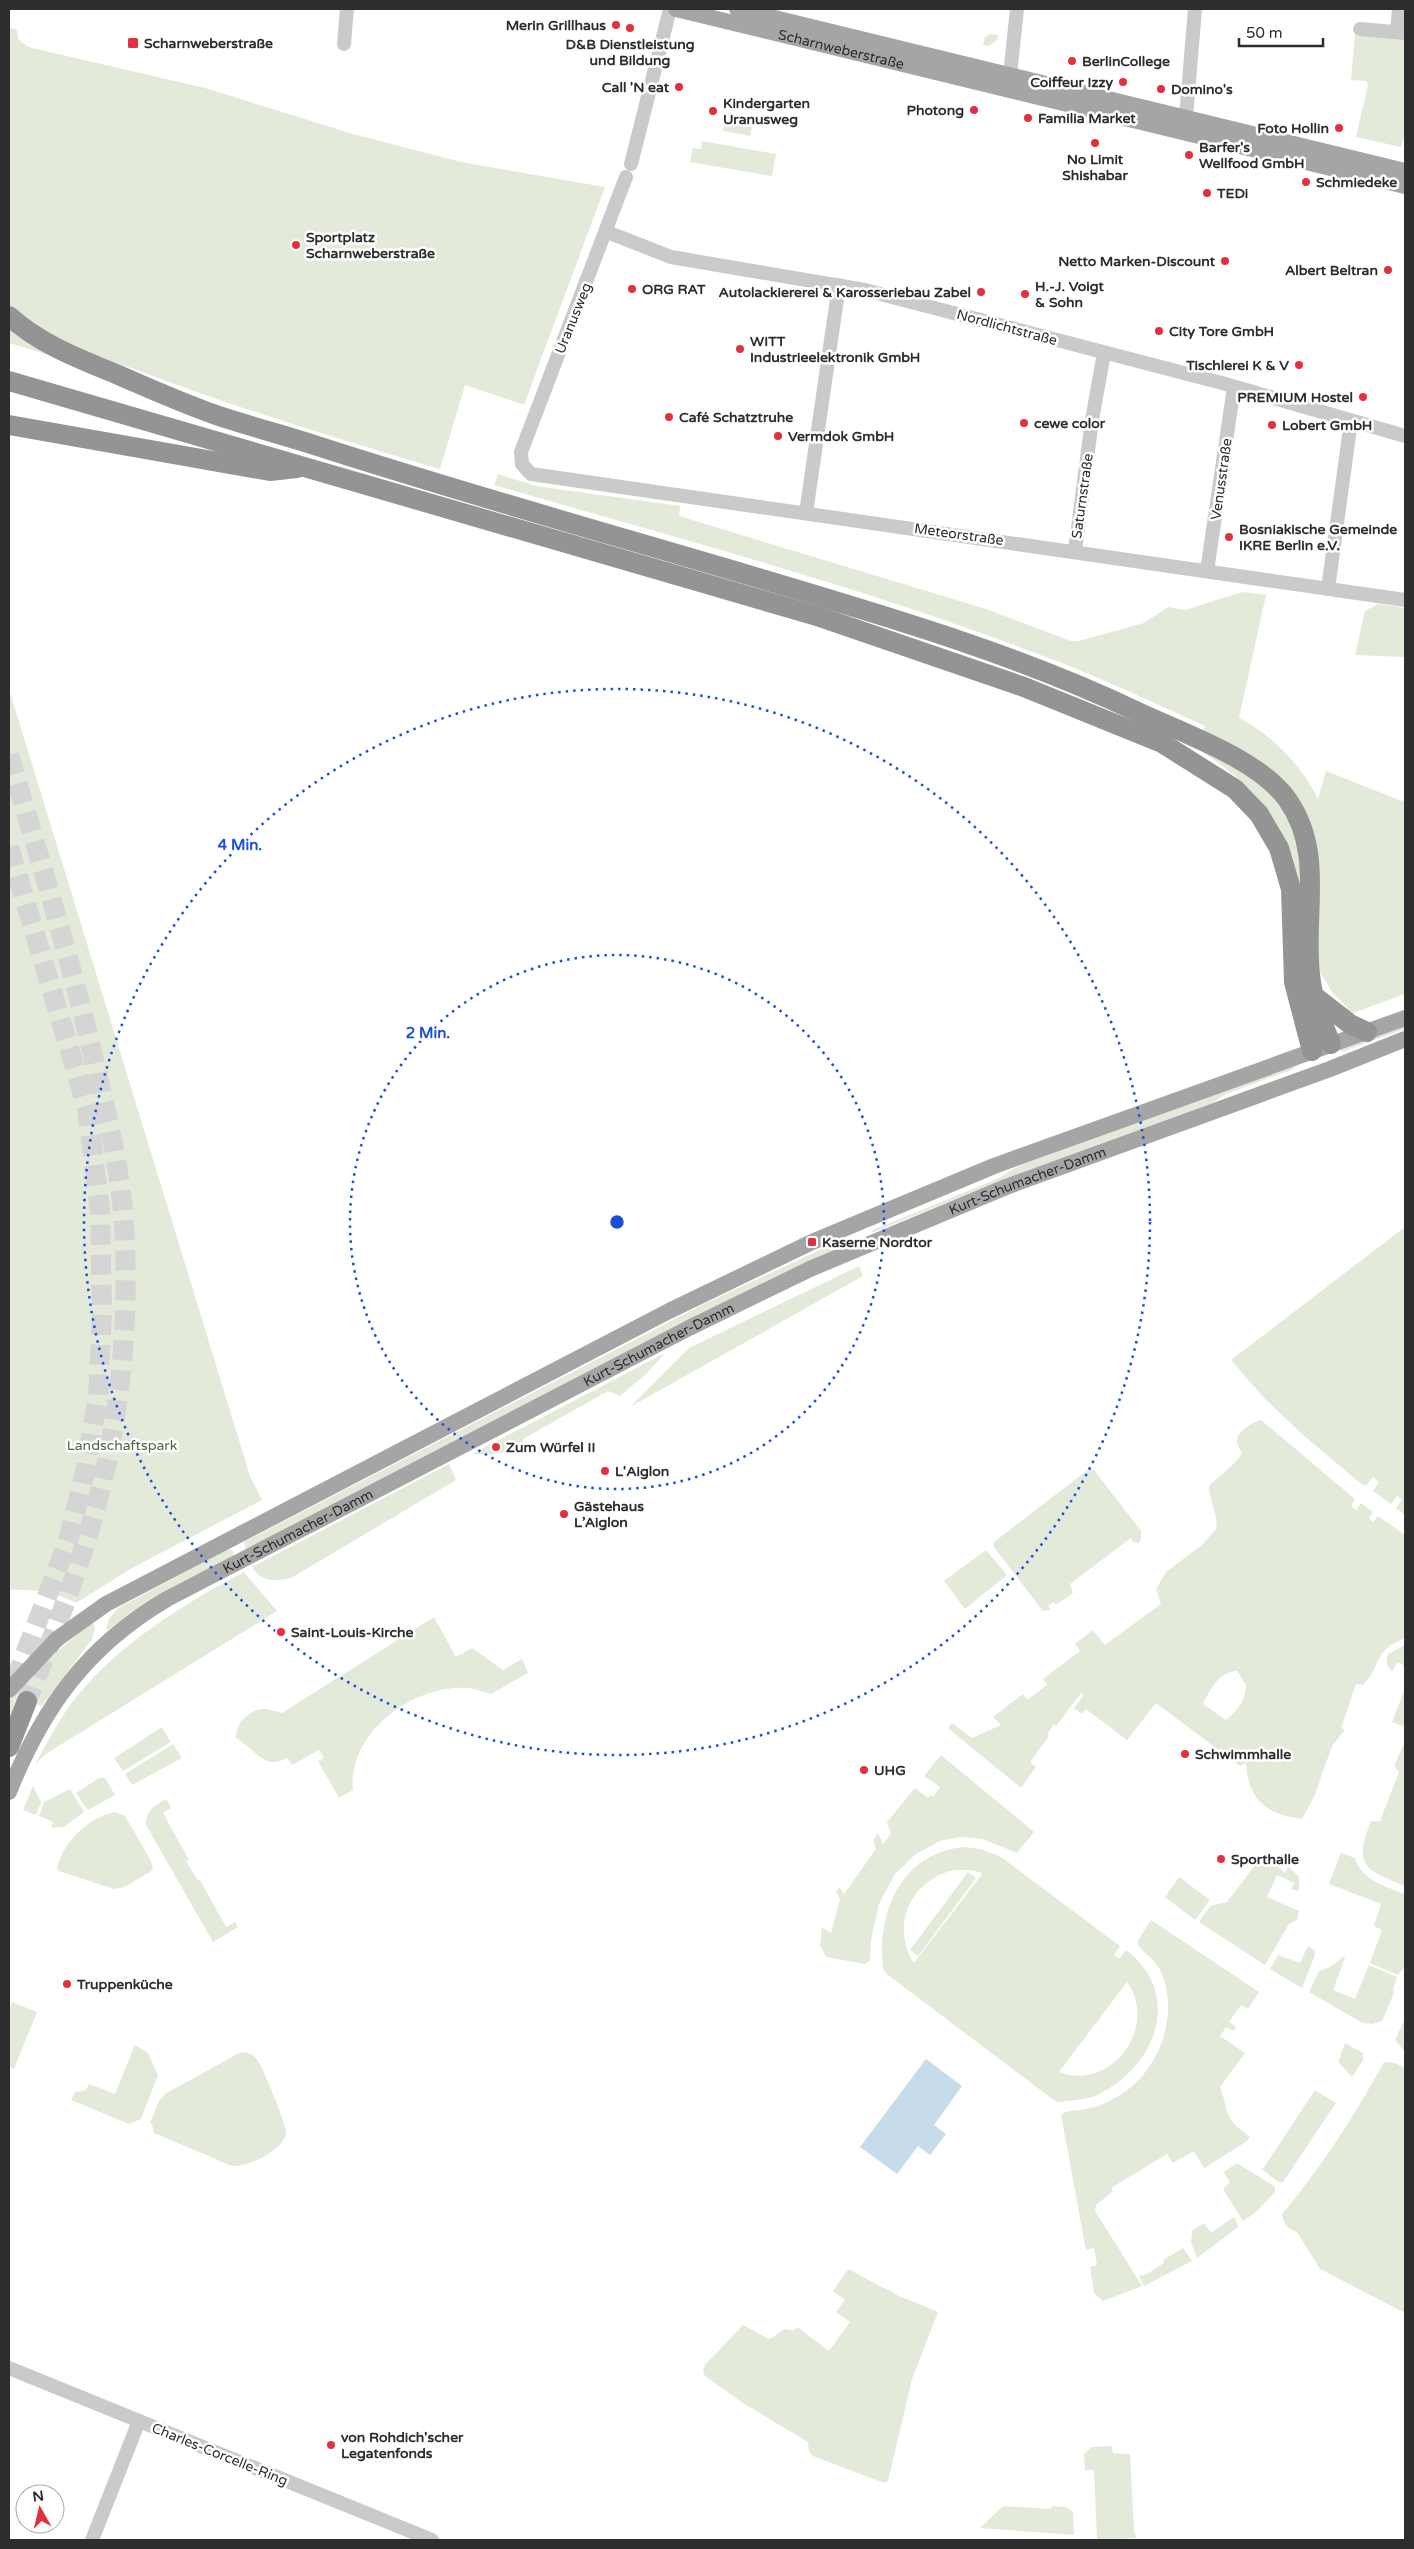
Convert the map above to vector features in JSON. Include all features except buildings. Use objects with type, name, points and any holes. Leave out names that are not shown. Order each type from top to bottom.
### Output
[{"type":"highway","points":[[9,316],[26,331],[65,353],[220,416],[412,477],[889,616],[990,651],[1101,694],[1231,756],[1265,775],[1276,786],[1297,815],[1304,834],[1311,873],[1310,973],[1314,996],[1331,1044]]},
{"type":"highway","points":[[9,381],[820,617],[1024,686],[1162,743],[1215,775],[1246,800],[1259,814],[1279,848],[1291,889],[1294,982],[1312,1051]]},
{"type":"highway","points":[[17,427],[270,471],[307,467]]},
{"type":"highway","points":[[1314,996],[1348,1023],[1367,1032]]},
{"type":"highway","points":[[9,1747],[28,1701]]},
{"type":"main road","name":"Scharnweberstraße","points":[[676,9],[1009,82],[1282,148],[1405,170]]},
{"type":"main road","name":"Scharnweberstraße","points":[[744,10],[1009,82]]},
{"type":"main road","name":"Scharnweberstraße","points":[[1282,148],[1405,186]]},
{"type":"main road","name":"Kurt-Schumacher-Damm","points":[[9,1690],[57,1639],[106,1604],[660,1316],[851,1225],[994,1166],[1405,1018]]},
{"type":"main road","name":"Kurt-Schumacher-Damm","points":[[9,1792],[29,1743],[48,1711],[68,1683],[112,1638],[155,1606],[689,1328],[860,1247],[1006,1187],[1330,1069],[1405,1039]]},
{"type":"main road","points":[[1330,1069],[1331,1044]]},
{"type":"main road","points":[[1312,1051],[1330,1069]]},
{"type":"main road","points":[[851,1225],[860,1247]]},
{"type":"street","points":[[344,44],[346,9]]},
{"type":"street","name":"Uranusweg","points":[[521,459],[524,445],[607,232],[629,170],[670,9]]},
{"type":"street","points":[[1009,82],[1017,9]]},
{"type":"street","points":[[1185,125],[1195,9]]},
{"type":"street","points":[[1360,30],[1398,32],[1399,9]]},
{"type":"street","name":"Nordlichtstraße","points":[[607,232],[671,256],[874,292],[1234,387],[1405,436]]},
{"type":"street","points":[[806,513],[839,285]]},
{"type":"street","name":"Saturnstraße","points":[[1075,551],[1092,420],[1104,352]]},
{"type":"street","name":"Venusstraße","points":[[1208,571],[1234,387]]},
{"type":"street","points":[[1328,589],[1352,421]]},
{"type":"street","name":"Meteorstraße","points":[[521,459],[526,470],[531,474],[1405,600]]},
{"type":"street","name":"Charles-Corcelle-Ring","points":[[9,2368],[432,2540]]},
{"type":"street","points":[[92,2540],[139,2421]]},
{"type":"green space","name":"Sportplatz Scharnweberstraße","points":[[9,27],[17,30],[18,39],[28,47],[205,88],[353,134],[461,162],[605,187],[524,405],[465,385],[440,469],[248,409],[84,351],[49,336],[20,316],[9,304]]},
{"type":"green space","points":[[990,34],[998,35],[997,40],[989,46],[983,45],[985,37]]},
{"type":"green space","points":[[1355,35],[1405,39],[1405,132],[1401,147],[1356,137],[1368,85],[1366,81],[1351,80]]},
{"type":"green space","points":[[727,113],[754,119],[750,136],[723,131]]},
{"type":"green space","points":[[702,141],[776,154],[772,176],[690,162],[693,148],[701,149]]},
{"type":"green space","points":[[9,325],[59,358],[9,343]]},
{"type":"green space","points":[[498,474],[536,486],[680,506],[679,516],[986,609],[1071,641],[1079,641],[1144,623],[1168,607],[1185,610],[1242,592],[1266,595],[1239,718],[1264,734],[1285,752],[1303,774],[1318,799],[1326,771],[1402,801],[1405,800],[1405,994],[1353,1013],[1347,1010],[1348,1008],[1332,992],[1316,965],[1306,816],[1201,734],[1205,726],[1122,688],[971,629],[768,564],[494,485]]},
{"type":"green space","points":[[1378,604],[1405,608],[1405,657],[1355,655],[1365,611]]},
{"type":"green space","name":"Landschaftspark","points":[[9,689],[250,1476],[262,1500],[132,1568],[76,1603],[44,1592],[11,1590],[9,1582]]},
{"type":"green space","points":[[1199,750],[1239,766],[1276,796],[1300,840],[1302,900],[1289,851],[1269,813],[1240,780]]},
{"type":"green space","points":[[1405,1025],[1405,1029],[1341,1052],[1341,1049]]},
{"type":"green space","points":[[1293,1065],[1294,1069],[1226,1094],[1212,1103],[1000,1181],[871,1233],[873,1230],[999,1178],[1019,1166]]},
{"type":"green space","points":[[1405,1227],[1405,1515],[1396,1508],[1402,1499],[1397,1496],[1391,1504],[1373,1491],[1379,1482],[1373,1477],[1366,1486],[1359,1482],[1303,1435],[1263,1397],[1231,1360]]},
{"type":"green space","points":[[839,1241],[843,1248],[246,1549],[244,1542],[702,1305]]},
{"type":"green space","points":[[859,1266],[863,1276],[630,1407],[689,1348]]},
{"type":"green space","points":[[665,1353],[646,1374],[620,1396],[608,1391],[523,1439],[521,1449],[493,1454],[472,1454]]},
{"type":"green space","points":[[1261,1420],[1355,1499],[1351,1506],[1356,1510],[1361,1503],[1373,1512],[1369,1518],[1373,1522],[1378,1516],[1405,1535],[1405,1638],[1382,1653],[1363,1685],[1356,1684],[1341,1728],[1345,1730],[1332,1746],[1314,1797],[1302,1819],[1279,1814],[1269,1809],[1255,1796],[1246,1763],[1240,1766],[1156,1703],[1127,1740],[1086,1709],[1082,1714],[1074,1708],[1084,1695],[1081,1693],[1056,1726],[1054,1724],[1047,1734],[1049,1736],[1030,1762],[1036,1767],[1021,1788],[948,1728],[952,1723],[972,1738],[1001,1725],[993,1717],[1023,1694],[1027,1700],[1047,1685],[1043,1679],[1080,1651],[1075,1644],[1093,1630],[1105,1645],[1161,1604],[1156,1589],[1166,1572],[1202,1545],[1216,1529],[1217,1524],[1209,1486],[1242,1453],[1237,1441],[1239,1434]],"holes":[[[1237,1671],[1246,1685],[1240,1704],[1226,1720],[1203,1704],[1216,1682],[1225,1674]]]},
{"type":"green space","points":[[449,1464],[456,1480],[291,1578],[269,1580],[260,1576],[252,1567]]},
{"type":"green space","points":[[1089,1469],[1094,1470],[1141,1531],[1141,1540],[1138,1543],[1133,1542],[1131,1538],[1070,1584],[1073,1593],[1056,1605],[1054,1602],[1048,1606],[1051,1610],[1043,1611],[993,1546],[994,1542]]},
{"type":"green space","points":[[229,1549],[233,1551],[234,1557],[138,1608],[106,1631],[109,1619],[118,1608]]},
{"type":"green space","points":[[986,1550],[1007,1575],[965,1609],[944,1581]]},
{"type":"green space","points":[[244,1572],[277,1611],[44,1755],[35,1765],[72,1702],[115,1657],[177,1611]]},
{"type":"green space","points":[[434,1617],[456,1657],[472,1648],[503,1670],[522,1659],[528,1673],[491,1694],[469,1688],[448,1689],[427,1694],[406,1703],[388,1716],[373,1731],[361,1749],[354,1769],[353,1790],[339,1798],[318,1761],[324,1758],[319,1750],[292,1765],[287,1758],[272,1762],[266,1760],[236,1738],[238,1727],[249,1714],[260,1709],[282,1713]]},
{"type":"green space","points":[[93,1623],[95,1628],[92,1639],[42,1706],[19,1698],[9,1723],[9,1703],[13,1695],[46,1661]]},
{"type":"green space","points":[[1405,1645],[1405,1666],[1397,1662],[1393,1671],[1387,1664],[1388,1654]]},
{"type":"green space","points":[[1405,1691],[1405,1727],[1392,1722]]},
{"type":"green space","points":[[162,1727],[171,1742],[123,1771],[114,1758]]},
{"type":"green space","points":[[1405,1741],[1405,1886],[1372,1870],[1366,1864],[1363,1857],[1363,1848],[1371,1821],[1380,1821],[1399,1772],[1394,1766]]},
{"type":"green space","points":[[173,1744],[182,1758],[132,1785],[125,1774]]},
{"type":"green space","points":[[941,1755],[1034,1832],[1017,1853],[983,1839],[960,1837],[940,1841],[916,1854],[895,1874],[879,1904],[871,1940],[870,1961],[865,1964],[826,1957],[820,1945],[822,1927],[831,1933],[840,1899],[836,1892],[839,1887],[844,1894],[876,1849],[873,1840],[878,1833],[883,1844],[891,1834],[887,1822],[915,1788],[928,1798],[930,1795],[933,1797],[940,1787],[924,1776]]},
{"type":"green space","points":[[99,1778],[105,1778],[115,1795],[88,1810],[76,1793]]},
{"type":"green space","points":[[33,1786],[41,1802],[36,1815],[23,1810]]},
{"type":"green space","points":[[70,1789],[84,1812],[64,1827],[51,1828],[53,1822],[39,1816],[44,1802]]},
{"type":"green space","points":[[166,1799],[171,1808],[163,1813],[189,1860],[186,1861],[198,1881],[200,1880],[226,1927],[235,1922],[238,1927],[213,1942],[146,1825],[149,1812]]},
{"type":"green space","points":[[115,1812],[125,1816],[151,1861],[153,1868],[150,1872],[124,1887],[114,1889],[59,1871],[57,1868],[60,1858],[78,1832],[96,1819]]},
{"type":"green space","points":[[963,1847],[981,1849],[1001,1857],[1120,1946],[1114,1955],[1119,1959],[1126,1950],[1144,1968],[1154,1987],[1158,2008],[1155,2028],[1147,2048],[1135,2067],[1118,2083],[1093,2097],[1060,2102],[1055,2101],[888,1975],[883,1969],[884,1927],[889,1908],[897,1890],[908,1874],[923,1861],[941,1852]],"holes":[[[954,1870],[970,1870],[983,1873],[914,1963],[907,1949],[904,1934],[909,1906],[916,1894],[926,1883],[939,1875]],[[1127,1982],[1135,1999],[1137,2017],[1134,2035],[1125,2051],[1112,2064],[1096,2073],[1078,2076],[1059,2072]]]},
{"type":"green space","points":[[1341,1853],[1355,1858],[1363,1872],[1375,1882],[1405,1894],[1405,1967],[1398,1975],[1370,1963],[1382,1930],[1374,1926],[1381,1904],[1329,1884]]},
{"type":"green space","points":[[1267,1857],[1285,1873],[1288,1866],[1299,1877],[1299,1891],[1291,1889],[1294,1883],[1277,1875],[1267,1897],[1299,1911],[1297,1920],[1289,1924],[1265,1965],[1199,1922],[1210,1906],[1227,1902],[1256,1864]]},
{"type":"green space","points":[[968,1872],[976,1878],[918,1956],[910,1950]]},
{"type":"green space","points":[[1179,1877],[1210,1900],[1195,1920],[1165,1897]]},
{"type":"green space","points":[[1151,1920],[1259,1992],[1248,2009],[1241,2005],[1229,2022],[1236,2027],[1233,2031],[1226,2027],[1220,2036],[1245,2053],[1220,2087],[1231,2119],[1250,2137],[1246,2142],[1204,2168],[1194,2151],[1173,2163],[1167,2154],[1111,2188],[1113,2191],[1096,2205],[1095,2211],[1142,2286],[1103,2301],[1094,2293],[1090,2267],[1097,2265],[1094,2248],[1086,2250],[1061,2115],[1070,2111],[1094,2107],[1115,2098],[1130,2088],[1144,2074],[1154,2059],[1167,2023],[1168,2004],[1166,1986],[1159,1968],[1137,1942]]},
{"type":"green space","points":[[1308,1946],[1314,1950],[1315,1955],[1302,1988],[1270,1969],[1278,1955],[1300,1963]]},
{"type":"green space","points":[[1343,1957],[1345,1958],[1333,1990],[1355,1999],[1369,1965],[1397,1977],[1393,1989],[1394,1993],[1382,2021],[1372,2024],[1363,2023],[1309,1992],[1319,1971],[1330,1967]]},
{"type":"green space","points":[[12,2002],[37,2012],[14,2069],[9,2066],[9,2011]]},
{"type":"green space","points":[[1405,2018],[1405,2052],[1395,2040]]},
{"type":"green space","points":[[1345,2043],[1363,2053],[1363,2060],[1352,2077],[1338,2062]]},
{"type":"green space","points":[[135,2045],[148,2053],[158,2075],[141,2119],[129,2124],[71,2100],[75,2092],[86,2090],[89,2084],[115,2094]]},
{"type":"green space","points":[[246,2052],[256,2058],[261,2066],[283,2120],[286,2133],[279,2146],[255,2161],[232,2166],[154,2133],[150,2123],[159,2101],[165,2094],[239,2053]]},
{"type":"green space","points":[[1384,2062],[1395,2063],[1405,2068],[1405,2313],[1320,2269],[1297,2232],[1286,2226],[1282,2214],[1337,2141]]},
{"type":"green space","points":[[1315,2090],[1336,2103],[1283,2182],[1278,2182],[1257,2165],[1263,2169]]},
{"type":"green space","points":[[1237,2163],[1275,2187],[1275,2192],[1256,2212],[1243,2221],[1223,2189],[1230,2182],[1224,2172]]},
{"type":"green space","points":[[1232,2218],[1235,2218],[1238,2227],[1197,2258],[1191,2242],[1192,2231],[1204,2223],[1211,2233]]},
{"type":"green space","points":[[1183,2248],[1192,2261],[1144,2286],[1139,2276],[1147,2274],[1164,2263],[1163,2260]]},
{"type":"green space","points":[[848,2269],[899,2296],[938,2312],[912,2379],[888,2481],[884,2483],[813,2456],[809,2452],[808,2442],[743,2403],[705,2376],[703,2371],[705,2365],[743,2325],[769,2339],[782,2330],[789,2329],[793,2331],[797,2327],[829,2351],[850,2322],[836,2312],[845,2300],[833,2291]]},
{"type":"green space","points":[[1112,2446],[1113,2453],[1130,2454],[1134,2531],[1137,2538],[1097,2540],[1094,2470],[1085,2470],[1084,2454],[1092,2447]]},
{"type":"green space","points":[[1003,2506],[1051,2509],[1052,2506],[1066,2507],[1073,2512],[1074,2535],[980,2528]]},
{"type":"water","points":[[926,2059],[962,2086],[934,2125],[946,2134],[930,2155],[918,2146],[897,2174],[860,2147]]},
{"type":"tunnel","points":[[9,755],[68,958],[103,1097],[119,1178],[126,1267],[123,1352],[112,1435],[105,1470],[77,1570],[27,1701]]},
{"type":"tunnel","points":[[9,847],[87,1108],[100,1210],[102,1312],[98,1397],[85,1472],[68,1541],[11,1691]]},
{"type":"place","name":"Merin Grillhaus","points":[[616,25]]},
{"type":"place","name":"D&B Dienstleistung und Bildung","points":[[630,28]]},
{"type":"place","name":"Scharnweberstraße","points":[[133,43]]},
{"type":"place","name":"BerlinCollege","points":[[1072,61]]},
{"type":"place","name":"Coiffeur Izzy","points":[[1123,82]]},
{"type":"place","name":"Call 'N eat","points":[[679,87]]},
{"type":"place","name":"Domino's","points":[[1161,89]]},
{"type":"place","name":"Photong","points":[[974,110]]},
{"type":"place","name":"Kindergarten Uranusweg","points":[[713,111]]},
{"type":"place","name":"Familia Market","points":[[1028,118]]},
{"type":"place","name":"Foto Hollin","points":[[1339,128]]},
{"type":"place","name":"No Limit Shishabar","points":[[1095,143]]},
{"type":"place","name":"Barfer's Wellfood GmbH","points":[[1189,155]]},
{"type":"place","name":"Schmiedeke","points":[[1306,182]]},
{"type":"place","name":"TEDi","points":[[1207,193]]},
{"type":"place","name":"Sportplatz Scharnweberstraße","points":[[296,245]]},
{"type":"place","name":"Netto Marken-Discount","points":[[1225,261]]},
{"type":"place","name":"Albert Beltran","points":[[1388,270]]},
{"type":"place","name":"ORG RAT","points":[[632,289]]},
{"type":"place","name":"Autolackiererei & Karosseriebau Zabel","points":[[981,292]]},
{"type":"place","name":"H.-J. Voigt & Sohn","points":[[1025,294]]},
{"type":"place","name":"City Tore GmbH","points":[[1159,331]]},
{"type":"place","name":"WITT Industrieelektronik GmbH","points":[[740,349]]},
{"type":"place","name":"Tischlerei K & V","points":[[1299,365]]},
{"type":"place","name":"PREMIUM Hostel","points":[[1363,397]]},
{"type":"place","name":"Café Schatztruhe","points":[[669,417]]},
{"type":"place","name":"cewe color","points":[[1024,423]]},
{"type":"place","name":"Lobert GmbH","points":[[1272,425]]},
{"type":"place","name":"Vermdok GmbH","points":[[778,436]]},
{"type":"place","name":"Bosniakische Gemeinde IKRE Berlin e.V.","points":[[1229,537]]},
{"type":"place","name":"Kaserne Nordtor","points":[[812,1242]]},
{"type":"place","name":"Zum Würfel II","points":[[496,1447]]},
{"type":"place","name":"L'Aiglon","points":[[605,1471]]},
{"type":"place","name":"Gästehaus L’Aiglon","points":[[564,1514]]},
{"type":"place","name":"Saint-Louis-Kirche","points":[[281,1632]]},
{"type":"place","name":"Schwimmhalle","points":[[1185,1754]]},
{"type":"place","name":"UHG","points":[[864,1770]]},
{"type":"place","name":"Sporthalle","points":[[1221,1859]]},
{"type":"place","name":"Truppenküche","points":[[67,1984]]},
{"type":"place","name":"von Rohdich'scher Legatenfonds","points":[[331,2445]]}]
